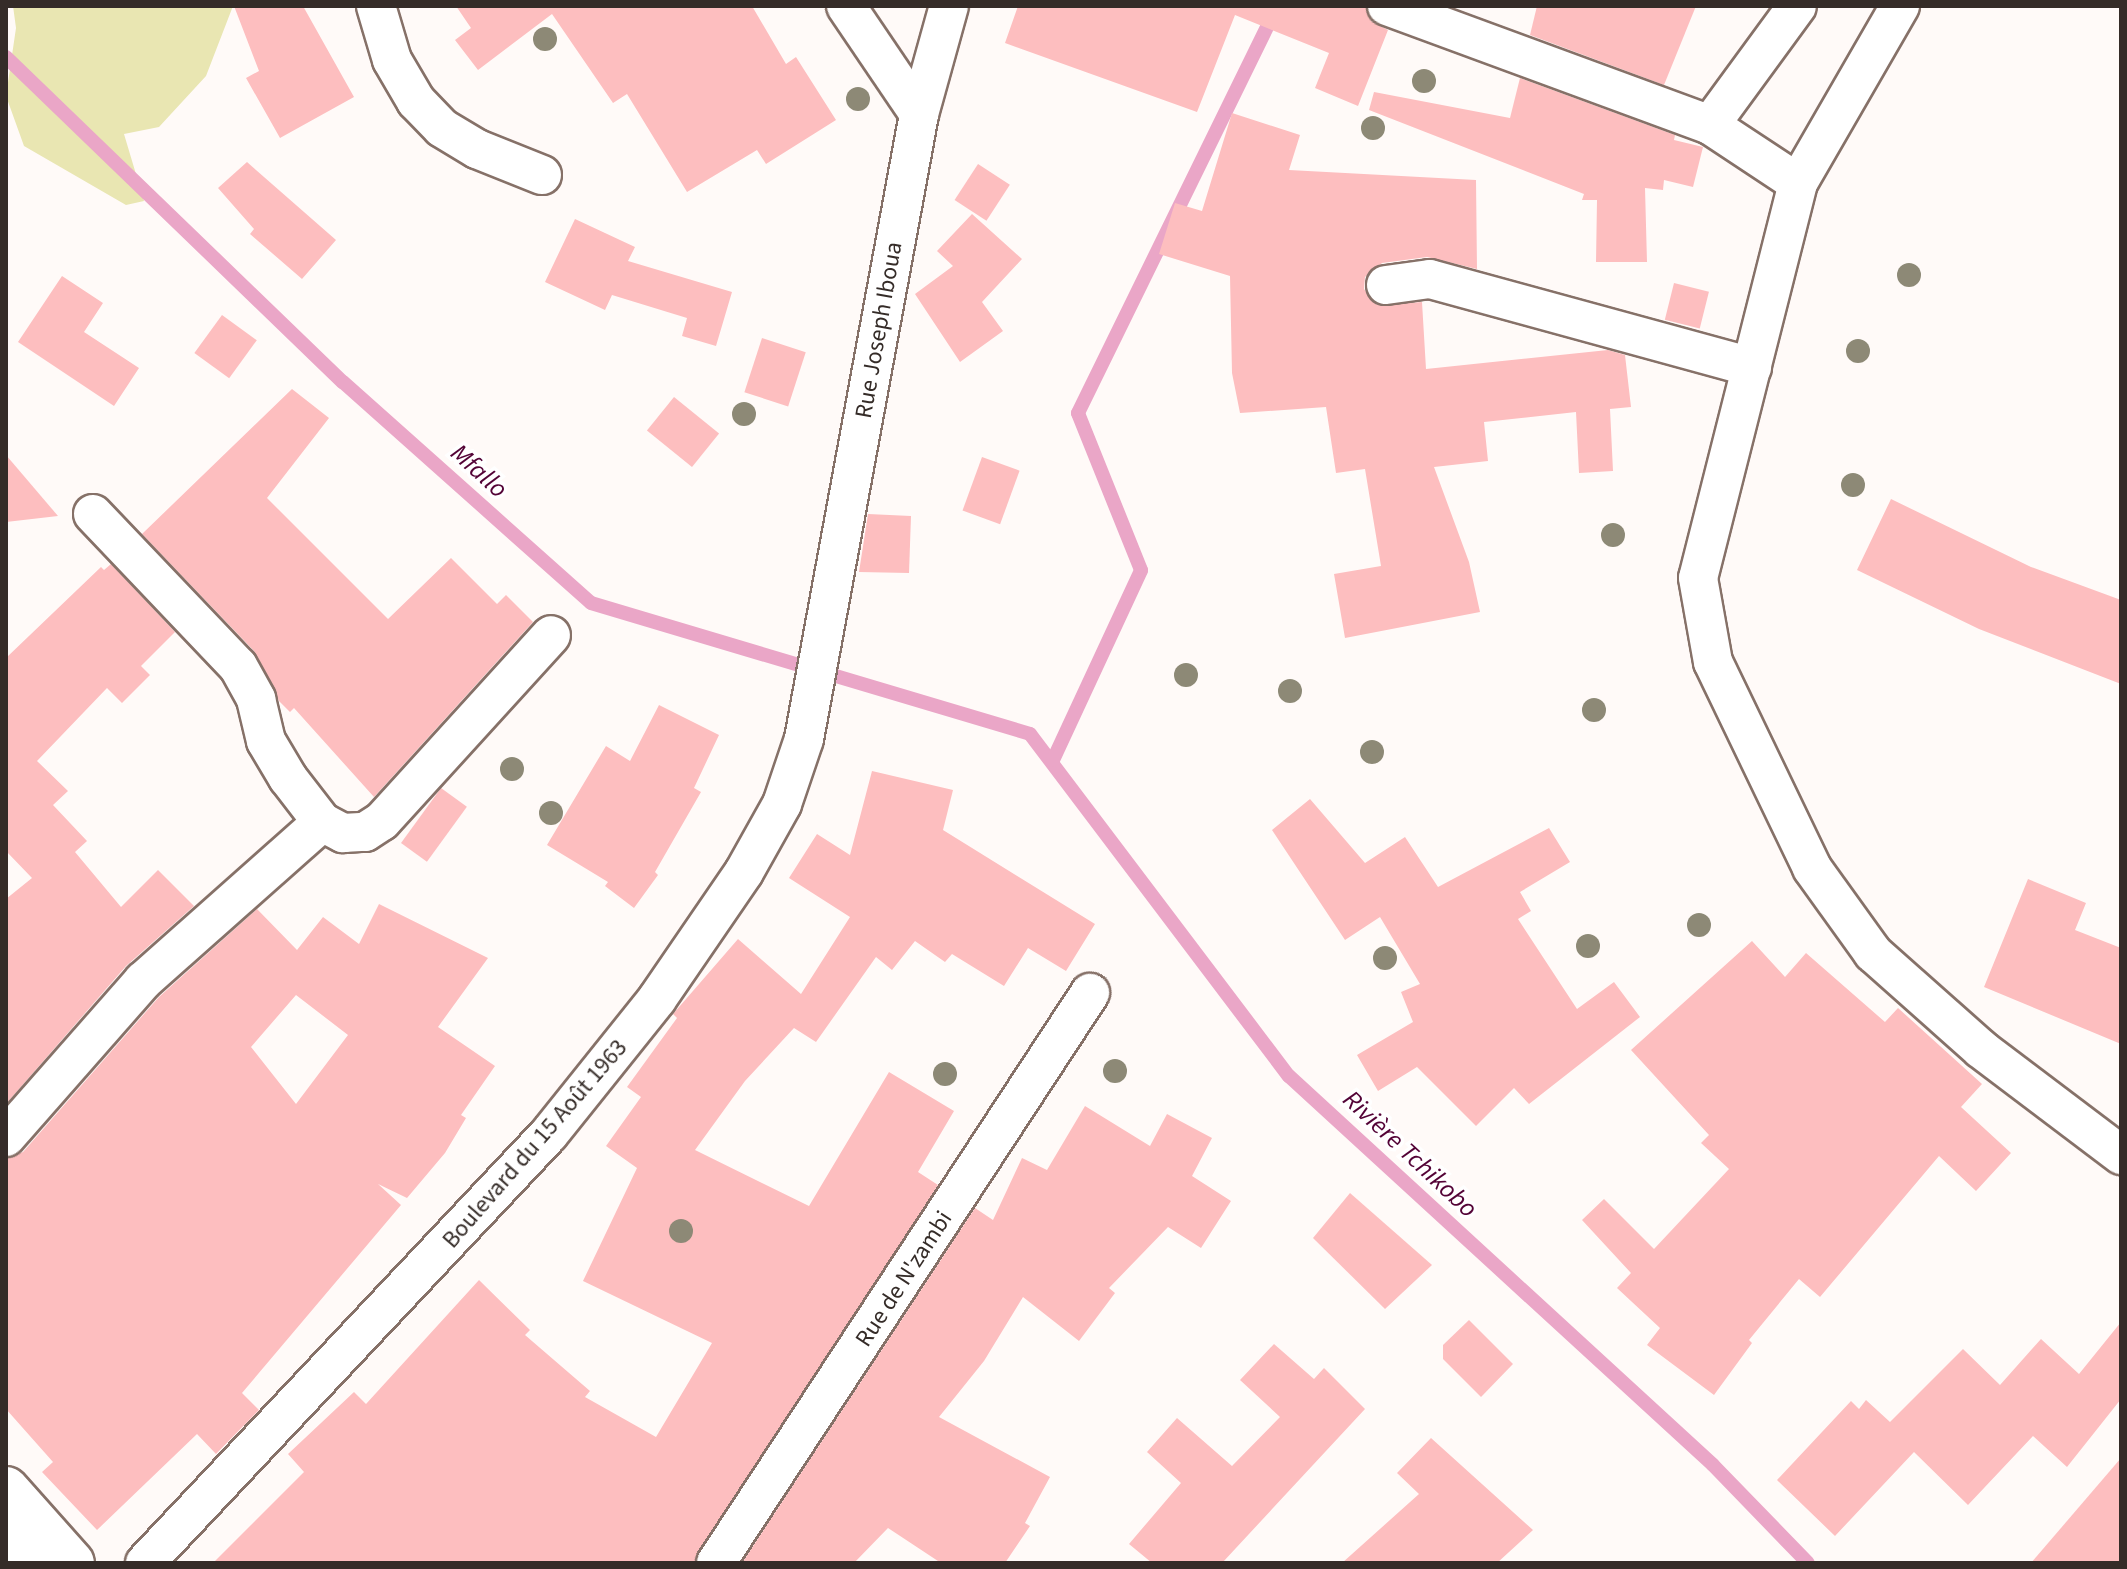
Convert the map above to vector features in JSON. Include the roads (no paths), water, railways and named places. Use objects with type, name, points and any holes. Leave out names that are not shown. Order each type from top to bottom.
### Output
[{"type":"street","points":[[376,6],[392,60],[416,101],[442,128],[477,149],[542,175]]},
{"type":"street","points":[[846,6],[919,114]]},
{"type":"street","name":"Rue Joseph Iboua","points":[[821,658],[919,114],[949,6]]},
{"type":"street","points":[[1387,6],[1710,125],[1798,183]]},
{"type":"street","points":[[1710,125],[1797,6]]},
{"type":"street","points":[[1900,6],[1798,183],[1698,578],[1719,676],[1812,868],[1873,953],[1981,1049],[2121,1155]]},
{"type":"street","points":[[1386,285],[1430,279],[1752,367]]},
{"type":"street","points":[[93,514],[238,666],[256,699],[266,741],[322,822],[343,833],[365,832],[382,821],[551,635]]},
{"type":"street","name":"Boulevard du 15 Août 1963","points":[[145,1563],[418,1278],[615,1056],[744,872],[782,804],[804,739],[821,658]]},
{"type":"street","points":[[6,1137],[143,981],[322,822]]},
{"type":"street","name":"Rue de N'zambi","points":[[716,1563],[1090,993]]},
{"type":"street","points":[[6,1489],[72,1563]]},
{"type":"street","points":[[6,1538],[28,1563]]},
{"type":"waterway","points":[[1053,760],[1141,570],[1078,413],[1277,6]]},
{"type":"waterway","name":"Mfallo","points":[[6,57],[343,382],[591,603],[1030,734],[1289,1076],[1713,1465],[1808,1563]]},
{"type":"water label","name":"Rivière Tchikobo","points":[[1410,1154]]}]
